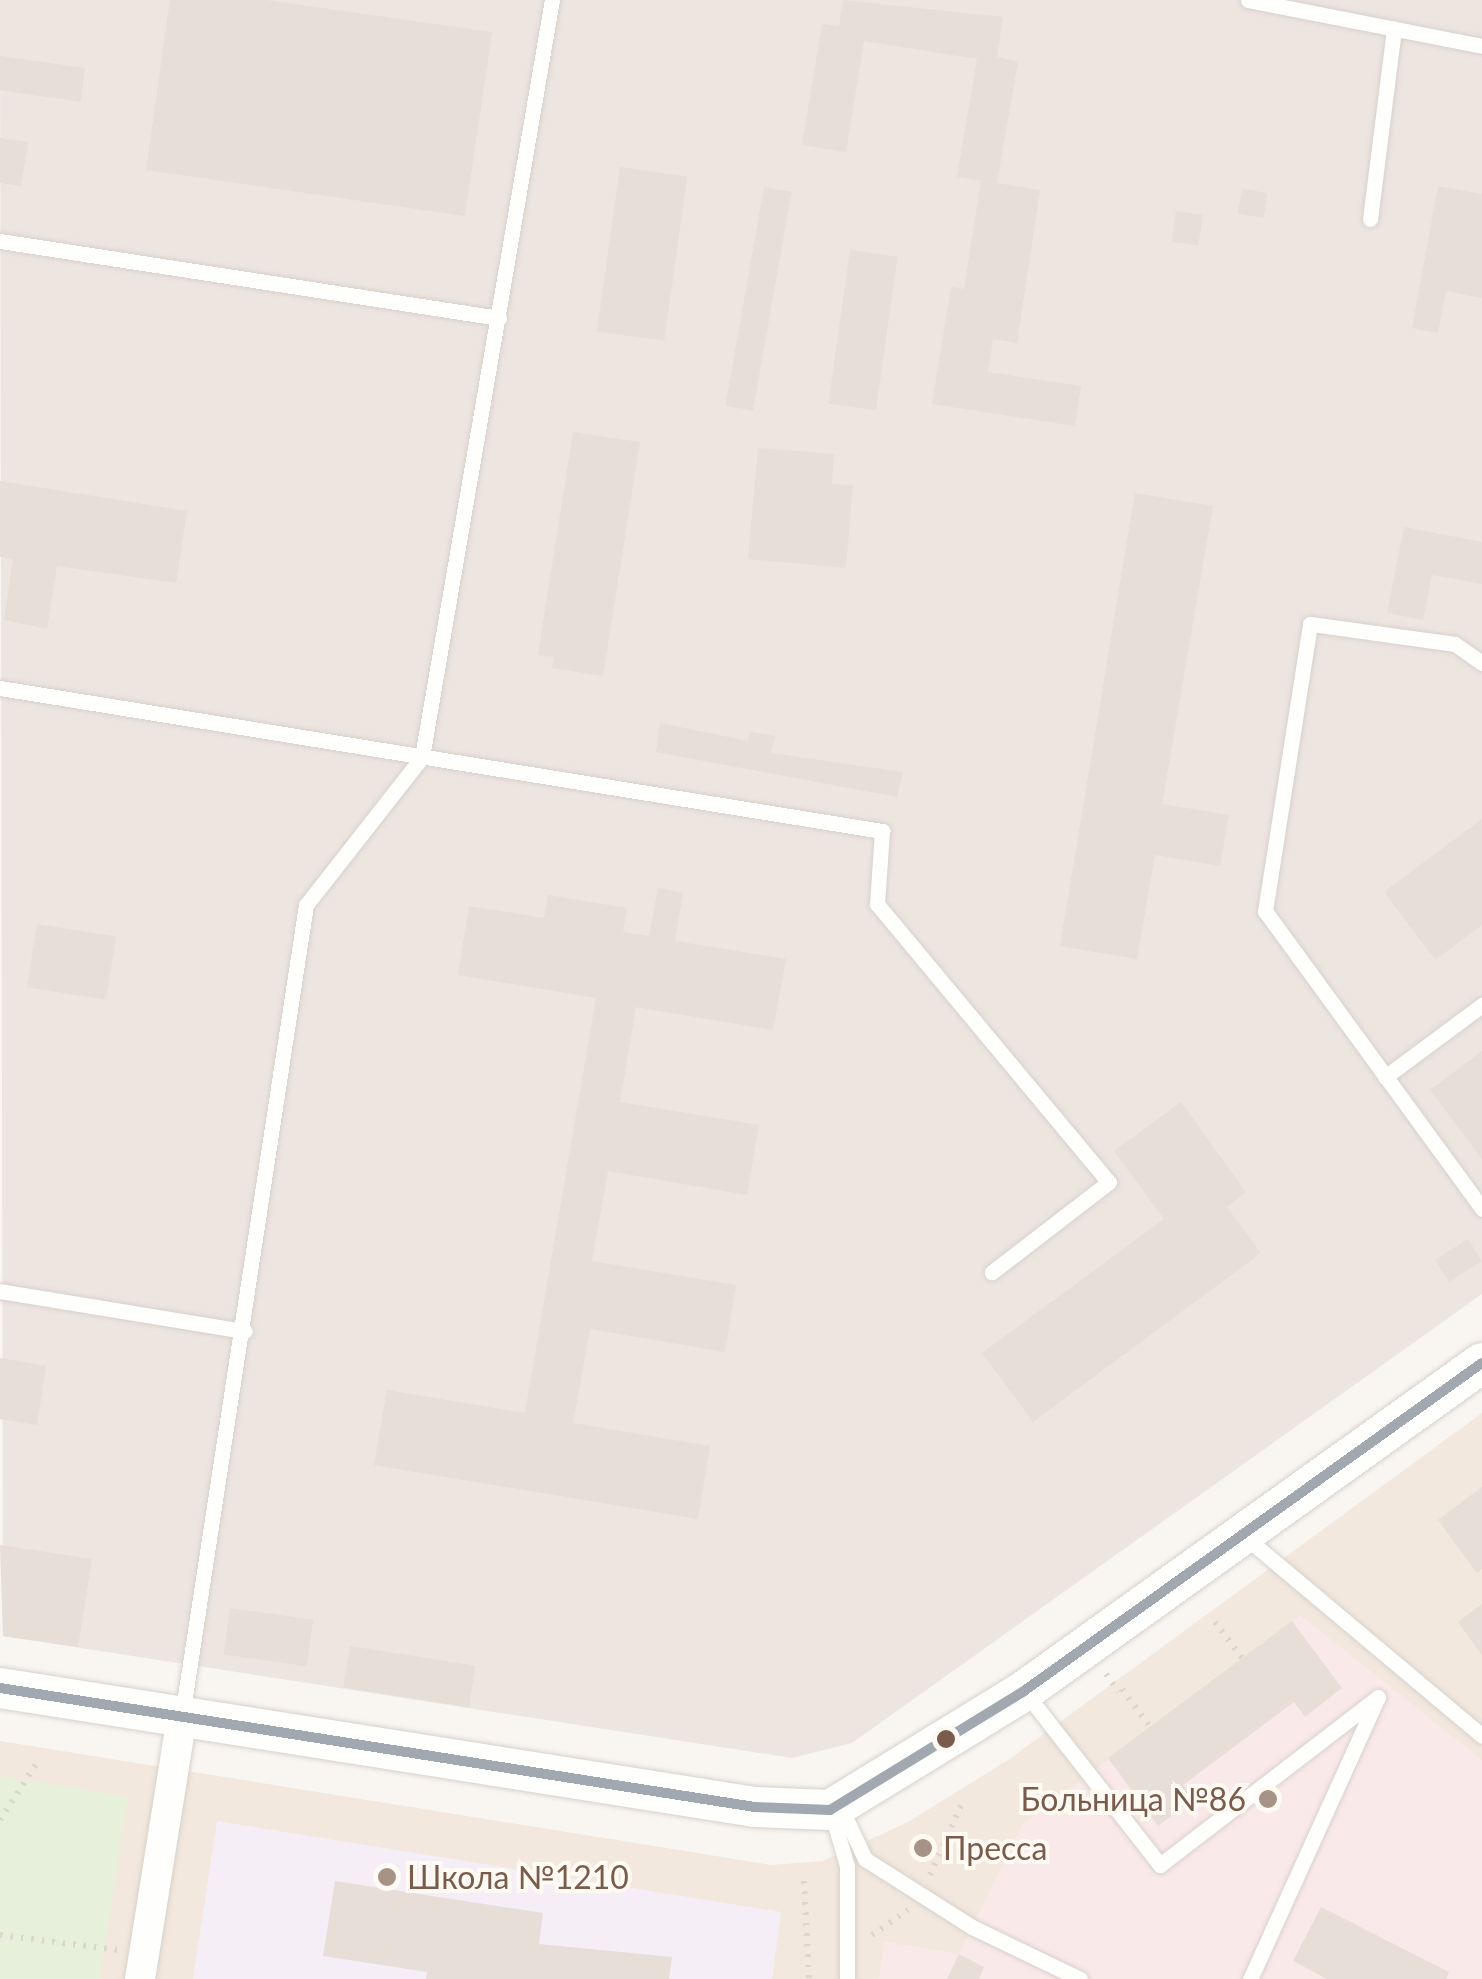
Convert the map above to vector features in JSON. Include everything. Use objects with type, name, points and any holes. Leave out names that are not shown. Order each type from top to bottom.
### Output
[{"type":"street","points":[[0,1688],[755,1806],[835,1808],[1024,1691],[1482,1363]]},
{"type":"street","points":[[142,1966],[182,1716]]},
{"type":"lane","points":[[182,1716],[244,1331],[306,905],[422,757],[552,0]]},
{"type":"lane","points":[[1248,0],[1482,46]]},
{"type":"lane","points":[[1370,219],[1394,29]]},
{"type":"lane","points":[[0,241],[499,318]]},
{"type":"lane","points":[[1482,664],[1455,644],[1310,624],[1265,911],[1482,1209]]},
{"type":"lane","points":[[0,688],[882,831],[878,904],[1109,1182],[992,1272]]},
{"type":"lane","points":[[1386,1076],[1482,1005]]},
{"type":"lane","points":[[0,1291],[244,1331]]},
{"type":"lane","points":[[1241,1533],[1482,1736]]},
{"type":"lane","points":[[1024,1691],[1160,1866],[1378,1697],[1250,1979]]},
{"type":"lane","points":[[835,1808],[847,1866],[847,1979]]},
{"type":"lane","points":[[835,1808],[865,1858],[972,1928],[1080,1979]]},
{"type":"path","points":[[1215,1622],[1242,1658]]},
{"type":"path","points":[[1122,1690],[1150,1726]]},
{"type":"path","points":[[0,1820],[38,1762]]},
{"type":"path","points":[[804,1881],[810,1979]]},
{"type":"path","points":[[0,1935],[142,1966]]},
{"type":"shaded area","points":[[0,0],[1482,0],[1482,1294],[852,1743],[792,1758],[3,1636]]},
{"type":"shaded area","points":[[1482,1413],[1482,1979],[0,1979],[0,1741],[772,1865],[823,1861],[908,1822],[1008,1760]]},
{"type":"shaded area","name":"Больница №86","points":[[1300,1615],[1482,1760],[1482,1979],[879,1979],[884,1942],[959,1954],[1022,1825]]},
{"type":"shaded area","name":"Школа №1210","points":[[217,1821],[781,1912],[772,1979],[193,1979]]},
{"type":"green space","points":[[0,1776],[128,1797],[99,1979],[0,1979]]},
{"type":"building","points":[[170,0],[266,0],[492,32],[465,216],[146,170]]},
{"type":"building","points":[[843,0],[1003,17],[997,57],[1018,61],[997,183],[1040,190],[1017,343],[993,339],[988,372],[1081,386],[1075,426],[932,404],[951,287],[964,289],[981,181],[957,177],[977,59],[864,41],[846,152],[802,145],[822,24],[839,26]]},
{"type":"building","points":[[0,56],[85,68],[80,102],[0,90]]},
{"type":"building","points":[[0,138],[28,142],[21,186],[0,183]]},
{"type":"building","points":[[620,167],[687,176],[664,341],[597,331]]},
{"type":"building","points":[[1438,186],[1482,194],[1482,298],[1446,291],[1438,333],[1412,328]]},
{"type":"building","points":[[764,187],[792,192],[753,410],[725,406]]},
{"type":"building","points":[[1242,189],[1268,193],[1264,218],[1238,214]]},
{"type":"building","points":[[1176,211],[1203,215],[1198,245],[1172,242]]},
{"type":"building","points":[[850,250],[898,257],[876,410],[828,403]]},
{"type":"building","points":[[573,432],[640,442],[603,676],[552,668],[554,657],[538,655]]},
{"type":"building","points":[[758,448],[834,454],[832,484],[853,485],[846,568],[748,559]]},
{"type":"building","points":[[0,481],[187,511],[176,583],[57,566],[47,629],[4,620],[13,559],[0,557]]},
{"type":"building","points":[[1135,493],[1213,506],[1162,804],[1229,815],[1220,866],[1155,855],[1137,959],[1060,946]]},
{"type":"building","points":[[1404,527],[1482,542],[1482,584],[1432,575],[1423,620],[1387,613]]},
{"type":"building","points":[[660,723],[748,741],[750,732],[775,736],[771,753],[903,772],[897,797],[656,752]]},
{"type":"building","points":[[1482,819],[1482,925],[1435,960],[1384,892]]},
{"type":"building","points":[[658,888],[683,893],[675,941],[786,959],[773,1030],[636,1007],[620,1102],[759,1125],[747,1195],[608,1171],[592,1261],[736,1285],[725,1352],[590,1329],[573,1423],[710,1446],[698,1519],[374,1465],[387,1390],[525,1413],[596,998],[458,975],[469,906],[544,918],[548,895],[627,908],[623,932],[649,936]]},
{"type":"building","points":[[37,924],[116,937],[106,1000],[27,987]]},
{"type":"building","points":[[1482,1051],[1482,1159],[1430,1090]]},
{"type":"building","points":[[1181,1102],[1246,1192],[1227,1207],[1261,1253],[1033,1422],[982,1353],[1164,1219],[1114,1151]]},
{"type":"building","points":[[1468,1239],[1482,1261],[1449,1282],[1435,1260]]},
{"type":"building","points":[[0,1358],[46,1366],[37,1425],[0,1419]]},
{"type":"building","points":[[1482,1487],[1482,1569],[1477,1573],[1438,1520]]},
{"type":"building","points":[[0,1545],[92,1559],[78,1647],[3,1636]]},
{"type":"building","points":[[1482,1604],[1482,1655],[1458,1622]]},
{"type":"building","points":[[230,1608],[313,1620],[307,1666],[223,1655]]},
{"type":"building","points":[[1292,1621],[1342,1688],[1305,1717],[1294,1702],[1183,1785],[1194,1799],[1158,1826],[1108,1758]]},
{"type":"building","points":[[350,1646],[475,1666],[469,1707],[343,1687]]},
{"type":"building","points":[[335,1881],[543,1913],[539,1944],[672,1957],[669,1979],[426,1979],[427,1972],[323,1956]]},
{"type":"building","points":[[1321,1907],[1449,1972],[1446,1979],[1327,1979],[1293,1961]]},
{"type":"building","points":[[959,1954],[984,1967],[979,1979],[947,1979]]},
{"type":"transit line","points":[[0,1688],[755,1807],[830,1810],[1024,1691],[1482,1363]]},
{"type":"place","name":"Больница №86","points":[[1268,1799]]},
{"type":"place","name":"Пресса","points":[[923,1848]]},
{"type":"place","name":"Школа №1210","points":[[387,1877]]}]
